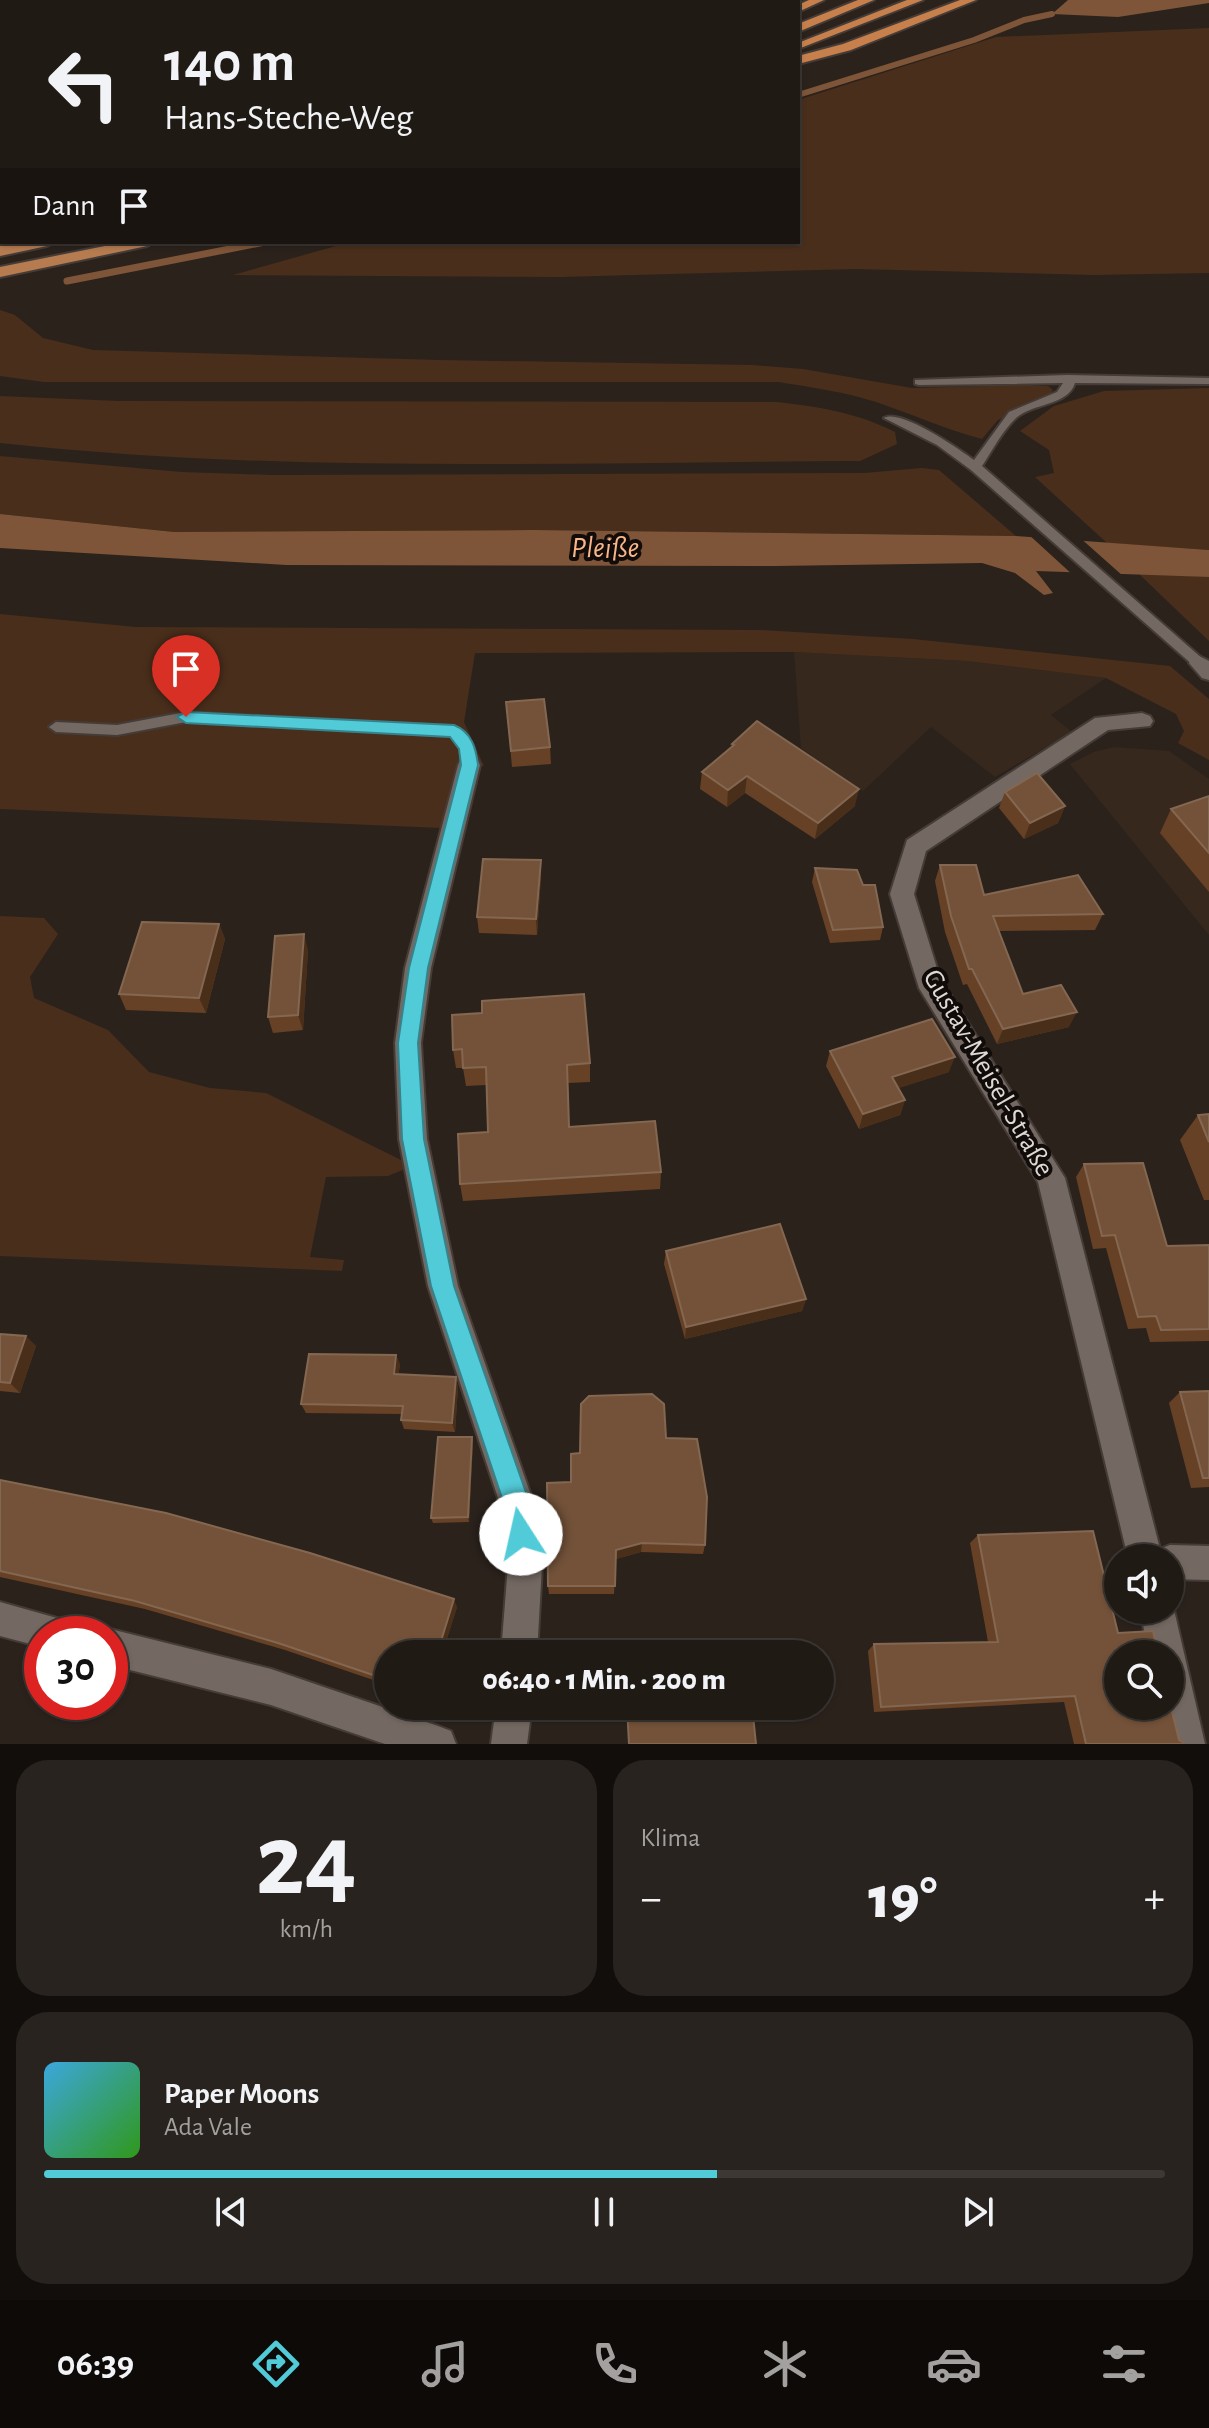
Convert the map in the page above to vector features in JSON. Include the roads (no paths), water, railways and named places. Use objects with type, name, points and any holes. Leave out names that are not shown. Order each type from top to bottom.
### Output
[{"type":"highway","points":[[800,27],[868,0]]},
{"type":"highway","points":[[800,46],[917,0]]},
{"type":"highway","points":[[800,59],[847,47],[970,0]]},
{"type":"highway","points":[[0,251],[37,244]]},
{"type":"highway","points":[[0,272],[137,244]]},
{"type":"street","name":"Gustav-Meisel-Straße","points":[[1142,721],[1103,723],[915,846],[902,894],[928,981],[1051,1178],[1142,1544]]},
{"type":"street","points":[[469,765],[418,968],[408,1043],[412,1123],[443,1286],[517,1504],[525,1565],[520,1640]]},
{"type":"street","points":[[1184,1562],[1209,1563]]},
{"type":"street","points":[[0,1619],[24,1625]]},
{"type":"street","points":[[128,1651],[271,1687],[438,1744]]},
{"type":"street","points":[[509,1744],[512,1720]]},
{"type":"street","points":[[1182,1720],[1187,1744]]},
{"type":"lane","points":[[919,382],[989,376],[1122,383],[1209,381]]},
{"type":"lane","points":[[975,467],[1013,414],[1061,394],[1070,385],[1067,378]]},
{"type":"lane","points":[[890,418],[941,442],[975,467],[1204,668]]},
{"type":"lane","points":[[56,727],[117,730],[186,717],[427,728],[454,731],[468,747],[469,765]]},
{"type":"water","points":[[1068,0],[1209,0],[1209,3],[1118,17],[1052,14]]},
{"type":"water","name":"Pleiße","points":[[0,514],[174,532],[533,530],[1016,536],[1209,550],[1209,577],[1036,571],[1053,593],[1044,595],[1015,573],[982,563],[775,566],[286,565],[0,548]]},
{"type":"waterway","points":[[800,94],[974,40],[1024,20],[1052,14]]},
{"type":"waterway","points":[[67,281],[255,244]]}]
